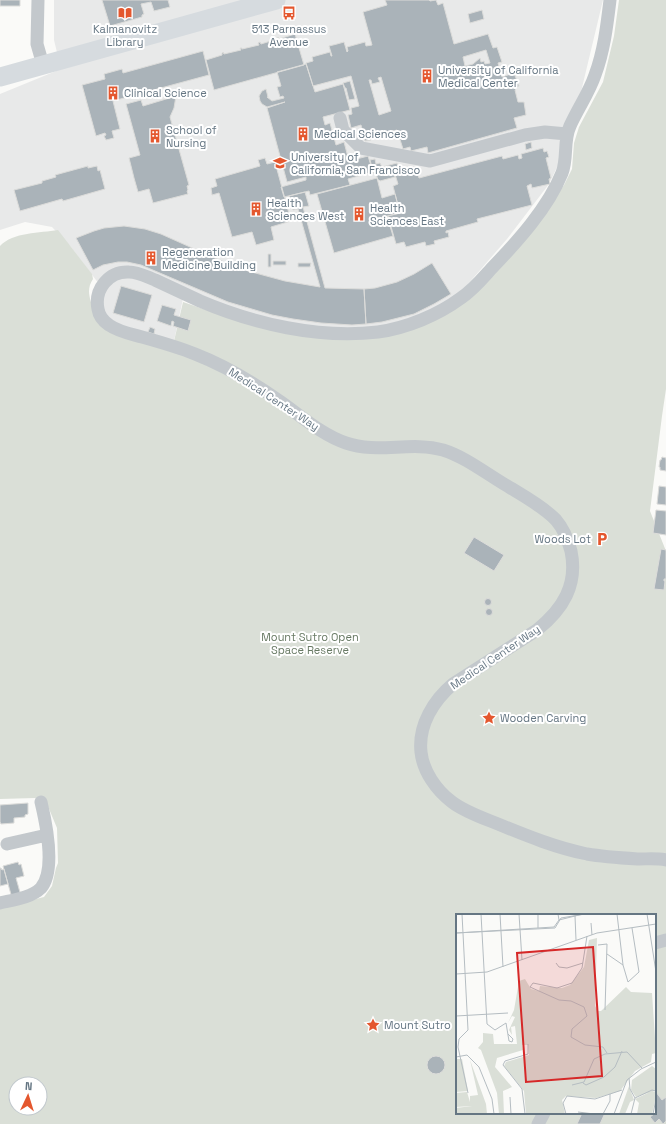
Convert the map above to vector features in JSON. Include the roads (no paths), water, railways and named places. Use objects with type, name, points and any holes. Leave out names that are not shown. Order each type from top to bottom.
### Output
[{"type":"street","points":[[38,0],[37,44],[43,65]]},
{"type":"street","points":[[0,77],[276,0]]},
{"type":"street","name":"Medical Center Way","points":[[610,0],[606,35],[596,74],[567,134],[566,161],[561,176],[547,200],[520,239],[470,291],[460,299],[436,313],[412,323],[386,331],[359,334],[328,333],[256,320],[227,312],[145,276],[131,272],[118,273],[106,281],[98,292],[97,305],[98,311],[103,320],[112,327],[124,332],[186,350],[224,366],[258,386],[322,431],[339,440],[358,447],[423,446],[446,452],[483,471],[541,507],[552,517],[565,534],[571,553],[573,572],[572,581],[566,596],[559,608],[537,630],[444,691],[426,719],[421,739],[421,756],[424,767],[436,786],[453,803],[474,814],[537,839],[587,854],[666,860]]},
{"type":"street","points":[[340,118],[343,130],[361,148],[430,161],[525,135],[545,132],[567,134]]},
{"type":"street","points":[[0,903],[27,896],[40,888],[45,880],[49,865],[47,835],[41,802]]},
{"type":"street","points":[[6,844],[47,835]]},
{"type":"street","points":[[656,943],[666,940]]},
{"type":"street","points":[[538,1124],[543,1114]]},
{"type":"place","name":"Kalmanovitz Library","points":[[125,13]]},
{"type":"place","name":"513 Parnassus Avenue","points":[[289,13]]},
{"type":"place","name":"University of California Medical Center","points":[[427,76]]},
{"type":"place","name":"Clinical Science","points":[[113,93]]},
{"type":"place","name":"Medical Sciences","points":[[303,134]]},
{"type":"place","name":"School of Nursing","points":[[155,136]]},
{"type":"place","name":"University of California, San Francisco","points":[[280,163]]},
{"type":"place","name":"Health Sciences West","points":[[256,209]]},
{"type":"place","name":"Health Sciences East","points":[[359,214]]},
{"type":"place","name":"Regeneration Medicine Building","points":[[151,258]]},
{"type":"place","name":"Woods Lot","points":[[602,539]]},
{"type":"place","name":"Wooden Carving","points":[[489,718]]},
{"type":"place","name":"Mount Sutro","points":[[373,1025]]},
{"type":"park label","name":"Mount Sutro Open Space Reserve","points":[[310,643]]}]
